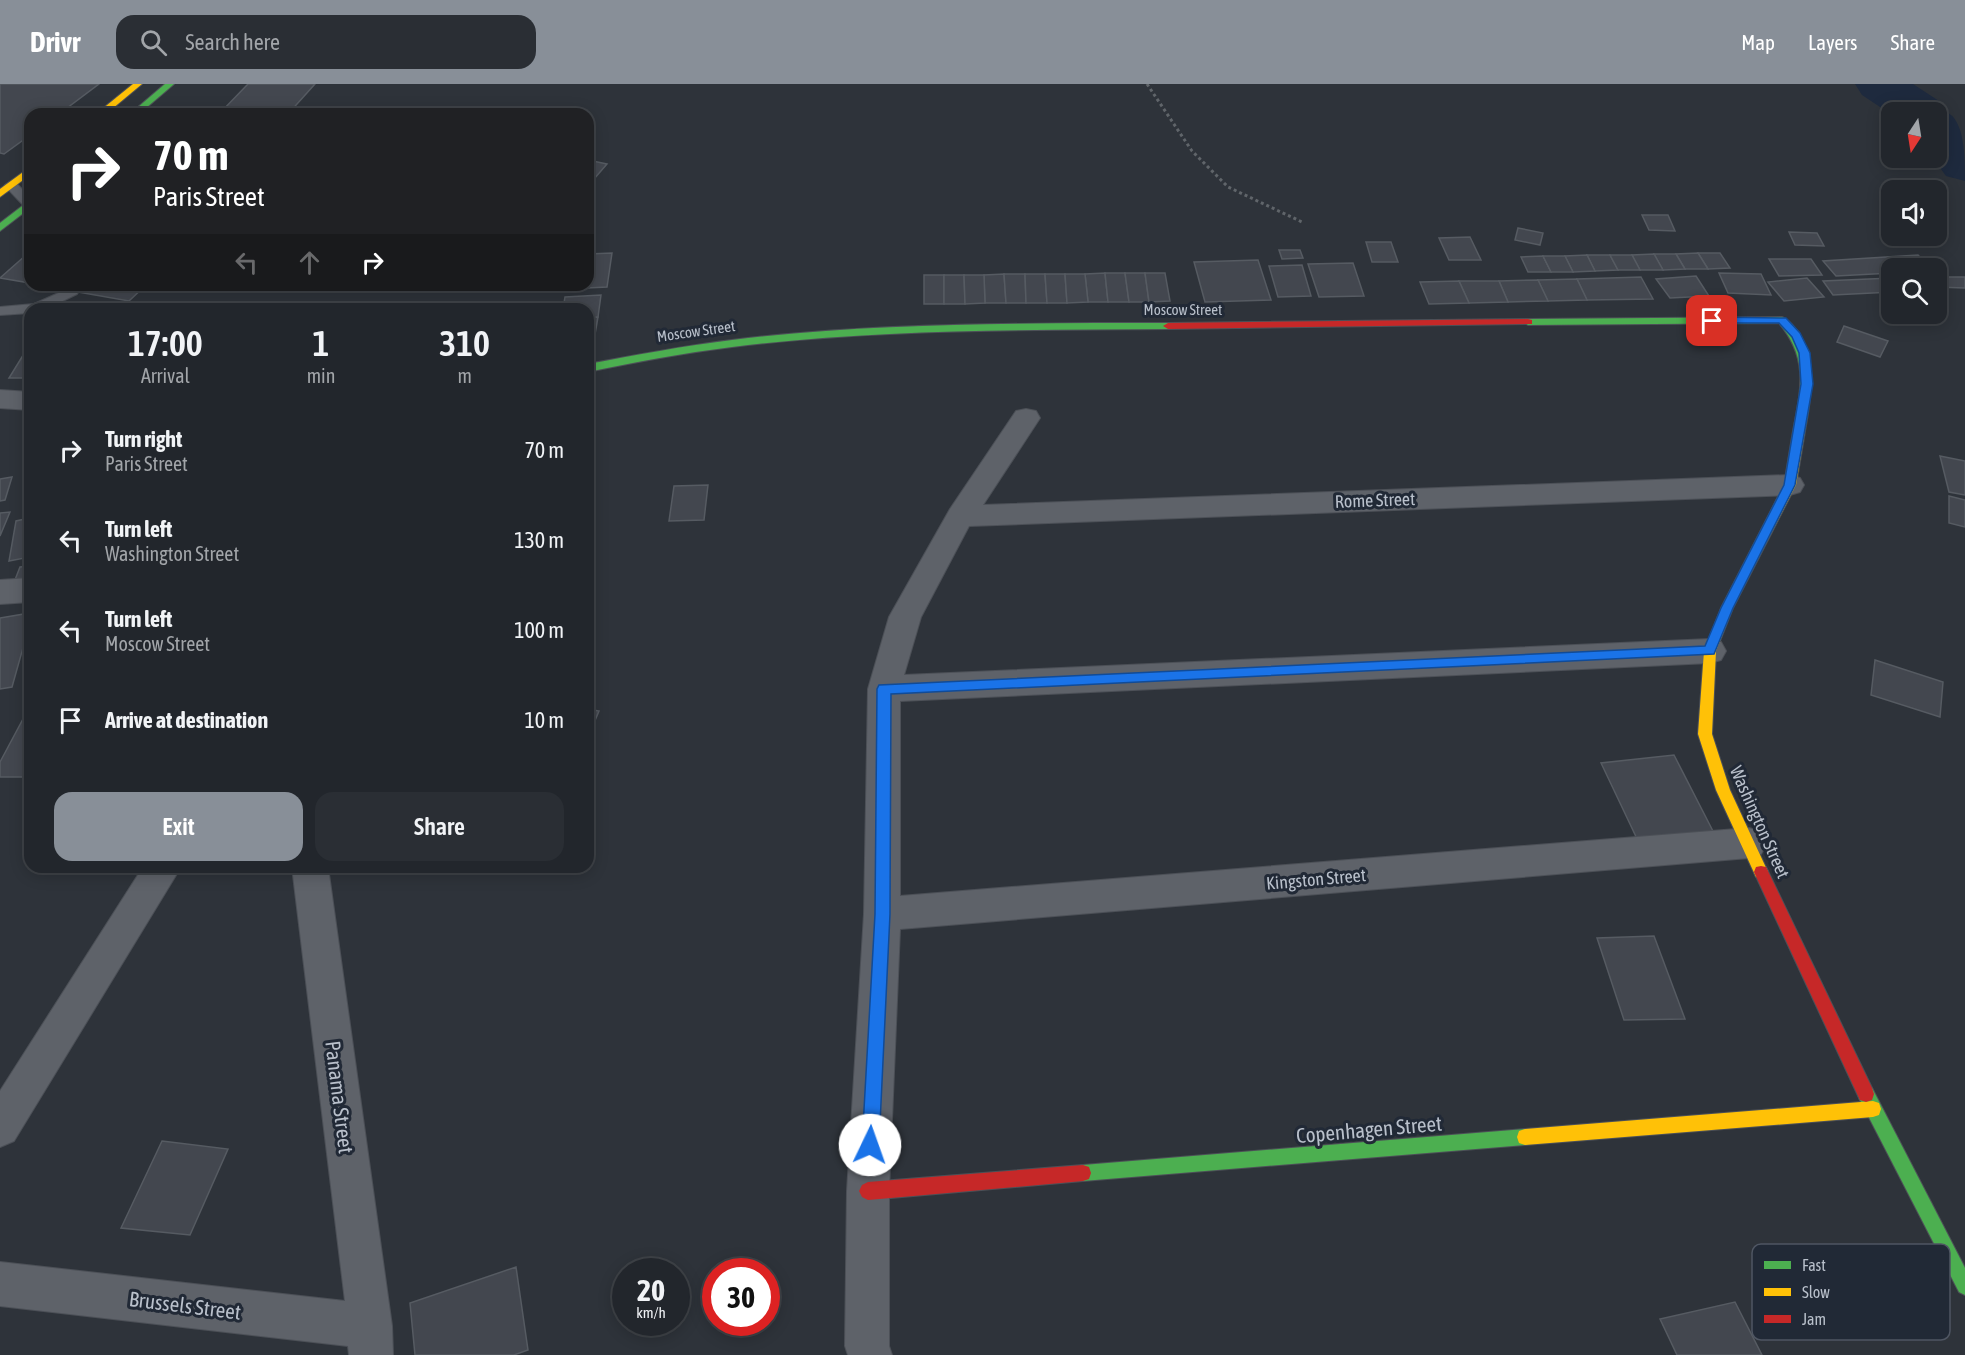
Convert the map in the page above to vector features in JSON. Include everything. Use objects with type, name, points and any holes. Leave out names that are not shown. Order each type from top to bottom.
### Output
[{"type":"main road","points":[[108,108],[138,84]]},
{"type":"main road","points":[[141,108],[170,84]]},
{"type":"main road","points":[[5,189],[24,175]]},
{"type":"main road","points":[[0,228],[24,209]]},
{"type":"main road","name":"Moscow Street","points":[[594,366],[633,356],[750,341],[936,329],[1782,320]]},
{"type":"main road","name":"Washington Street","points":[[1782,320],[1797,335],[1804,353],[1807,384],[1790,485],[1727,608],[1710,651],[1705,735],[1723,790],[1873,1109],[1943,1244]]},
{"type":"main road","name":"Copenhagen Street","points":[[868,1191],[1873,1109]]},
{"type":"main road","name":"Washington Street","points":[[1950,1257],[1965,1286]]},
{"type":"street","points":[[0,399],[24,401]]},
{"type":"street","points":[[870,1355],[867,1346],[868,1191],[882,914],[884,689],[905,617],[960,516],[1026,418]]},
{"type":"street","name":"Rome Street","points":[[960,516],[1790,485]]},
{"type":"street","points":[[0,592],[24,590]]},
{"type":"street","points":[[884,689],[1710,651]]},
{"type":"street","name":"Kingston Street","points":[[882,914],[1749,843]]},
{"type":"street","points":[[0,1127],[159,873]]},
{"type":"street","name":"Panama Street","points":[[311,873],[371,1341]]},
{"type":"street","name":"Brussels Street","points":[[0,1284],[371,1341]]},
{"type":"lane","points":[[5,189],[24,200]]},
{"type":"lane","points":[[47,303],[72,291]]},
{"type":"lane","points":[[0,311],[24,309]]},
{"type":"path","points":[[1147,84],[1192,151],[1228,187],[1302,222]]},
{"type":"building","points":[[0,84],[99,84],[67,108],[24,108],[24,139],[4,154],[0,153]]},
{"type":"building","points":[[248,84],[315,84],[293,108],[225,108]]},
{"type":"building","points":[[594,161],[607,164],[594,179]]},
{"type":"building","points":[[1642,215],[1668,215],[1675,231],[1649,230]]},
{"type":"building","points":[[1518,228],[1543,233],[1540,245],[1515,240]]},
{"type":"building","points":[[1789,232],[1817,233],[1824,246],[1795,245]]},
{"type":"building","points":[[1470,237],[1481,260],[1449,260],[1439,238]]},
{"type":"building","points":[[1366,242],[1391,242],[1398,262],[1372,262]]},
{"type":"building","points":[[1279,250],[1300,250],[1303,258],[1282,259]]},
{"type":"building","points":[[612,253],[607,287],[594,288],[594,254]]},
{"type":"building","points":[[1698,253],[1720,253],[1730,268],[1708,269]]},
{"type":"building","points":[[1698,253],[1708,269],[1685,269],[1676,254]]},
{"type":"building","points":[[1654,254],[1676,254],[1685,269],[1663,270]]},
{"type":"building","points":[[1654,254],[1663,270],[1640,270],[1632,255]]},
{"type":"building","points":[[1587,255],[1610,255],[1618,270],[1595,271]]},
{"type":"building","points":[[1587,255],[1595,271],[1573,272],[1565,256]]},
{"type":"building","points":[[1610,255],[1632,255],[1640,270],[1618,270]]},
{"type":"building","points":[[1918,255],[1921,258],[1881,258],[1881,274],[1836,276],[1823,261]]},
{"type":"building","points":[[1543,256],[1551,272],[1528,272],[1521,257]]},
{"type":"building","points":[[1543,256],[1565,256],[1573,272],[1551,272]]},
{"type":"building","points":[[24,257],[24,282],[0,278]]},
{"type":"building","points":[[1769,259],[1811,259],[1822,275],[1779,276]]},
{"type":"building","points":[[1258,260],[1271,300],[1205,302],[1194,262]]},
{"type":"building","points":[[1353,263],[1364,296],[1319,297],[1308,264]]},
{"type":"building","points":[[1302,265],[1311,296],[1278,297],[1269,266]]},
{"type":"building","points":[[1105,273],[1108,302],[1088,302],[1085,274]]},
{"type":"building","points":[[1105,273],[1125,273],[1129,302],[1108,302]]},
{"type":"building","points":[[1125,273],[1145,273],[1149,302],[1129,302]]},
{"type":"building","points":[[1145,273],[1165,273],[1170,301],[1149,302]]},
{"type":"building","points":[[1719,273],[1761,274],[1771,295],[1728,293]]},
{"type":"building","points":[[1004,274],[1006,303],[985,303],[984,275]]},
{"type":"building","points":[[1004,274],[1025,274],[1026,303],[1006,303]]},
{"type":"building","points":[[1025,274],[1045,274],[1047,303],[1026,303]]},
{"type":"building","points":[[1045,274],[1065,274],[1067,303],[1047,303]]},
{"type":"building","points":[[1065,274],[1085,274],[1088,302],[1067,303]]},
{"type":"building","points":[[924,275],[944,275],[944,304],[924,304]]},
{"type":"building","points":[[944,275],[964,275],[965,304],[944,304]]},
{"type":"building","points":[[964,275],[984,275],[985,303],[965,304]]},
{"type":"building","points":[[1696,276],[1709,296],[1670,298],[1656,279]]},
{"type":"building","points":[[1641,277],[1653,299],[1587,300],[1577,279]]},
{"type":"building","points":[[1947,277],[1965,277],[1965,288],[1947,287]]},
{"type":"building","points":[[1807,278],[1824,297],[1784,301],[1768,282]]},
{"type":"building","points":[[1881,278],[1881,293],[1833,295],[1823,281]]},
{"type":"building","points":[[1577,279],[1587,300],[1548,301],[1538,280]]},
{"type":"building","points":[[1538,280],[1548,301],[1508,302],[1499,281]]},
{"type":"building","points":[[1459,281],[1499,281],[1508,302],[1469,303]]},
{"type":"building","points":[[1459,281],[1469,303],[1429,304],[1420,282]]},
{"type":"building","points":[[72,291],[140,291],[129,301]]},
{"type":"building","points":[[601,295],[598,317],[594,317],[594,303],[564,303],[565,297]]},
{"type":"building","points":[[594,317],[598,317],[594,340]]},
{"type":"building","points":[[1844,326],[1888,341],[1880,357],[1837,342]]},
{"type":"building","points":[[24,354],[24,378],[9,378]]},
{"type":"building","points":[[1940,456],[1965,461],[1965,495],[1949,492]]},
{"type":"building","points":[[12,477],[5,500],[0,501],[0,479]]},
{"type":"building","points":[[708,485],[704,520],[669,521],[674,486]]},
{"type":"building","points":[[1949,496],[1965,500],[1965,527],[1949,523]]},
{"type":"building","points":[[10,512],[0,536],[0,513]]},
{"type":"building","points":[[24,519],[24,558],[9,561],[16,521]]},
{"type":"building","points":[[20,567],[24,567],[24,584],[13,585]]},
{"type":"building","points":[[24,614],[24,644],[12,687],[0,689],[0,618]]},
{"type":"building","points":[[1875,660],[1943,682],[1940,717],[1871,695]]},
{"type":"building","points":[[594,710],[599,711],[594,723]]},
{"type":"building","points":[[24,719],[24,777],[0,777],[0,762]]},
{"type":"building","points":[[1674,755],[1715,835],[1639,843],[1601,763]]},
{"type":"building","points":[[1654,936],[1685,1019],[1624,1020],[1597,938]]},
{"type":"building","points":[[162,1141],[228,1149],[190,1235],[121,1228]]},
{"type":"building","points":[[516,1267],[528,1350],[514,1355],[415,1355],[410,1303]]},
{"type":"building","points":[[1735,1302],[1752,1335],[1752,1340],[1754,1340],[1762,1355],[1677,1355],[1660,1319]]},
{"type":"waterway","points":[[1880,84],[1906,102]]},
{"type":"waterway","points":[[1947,140],[1965,165]]},
{"type":"traffic: fast","points":[[141,108],[170,84]]},
{"type":"traffic: fast","points":[[0,228],[24,208]]},
{"type":"traffic: fast","points":[[1528,322],[1782,320],[1801,346],[1807,372],[1799,431]]},
{"type":"traffic: fast","points":[[594,367],[732,343],[804,336],[949,328],[1168,326]]},
{"type":"traffic: fast","points":[[1866,1094],[1943,1244]]},
{"type":"traffic: fast","points":[[1083,1173],[1525,1137]]},
{"type":"traffic: fast","points":[[1950,1257],[1965,1286]]},
{"type":"traffic: slow","points":[[108,108],[138,84]]},
{"type":"traffic: slow","points":[[0,194],[24,175]]},
{"type":"traffic: slow","points":[[1761,872],[1723,790],[1705,734],[1710,651],[1727,608],[1790,485],[1799,431]]},
{"type":"traffic: slow","points":[[1525,1137],[1873,1109]]},
{"type":"traffic: jam","points":[[1168,326],[1528,322]]},
{"type":"traffic: jam","points":[[1761,872],[1866,1094]]},
{"type":"traffic: jam","points":[[868,1191],[1083,1173]]},
{"type":"route","points":[[870,1145],[882,914],[884,689],[1710,651],[1727,608],[1790,485],[1807,384],[1804,353],[1797,335],[1782,320],[1712,321]]}]
